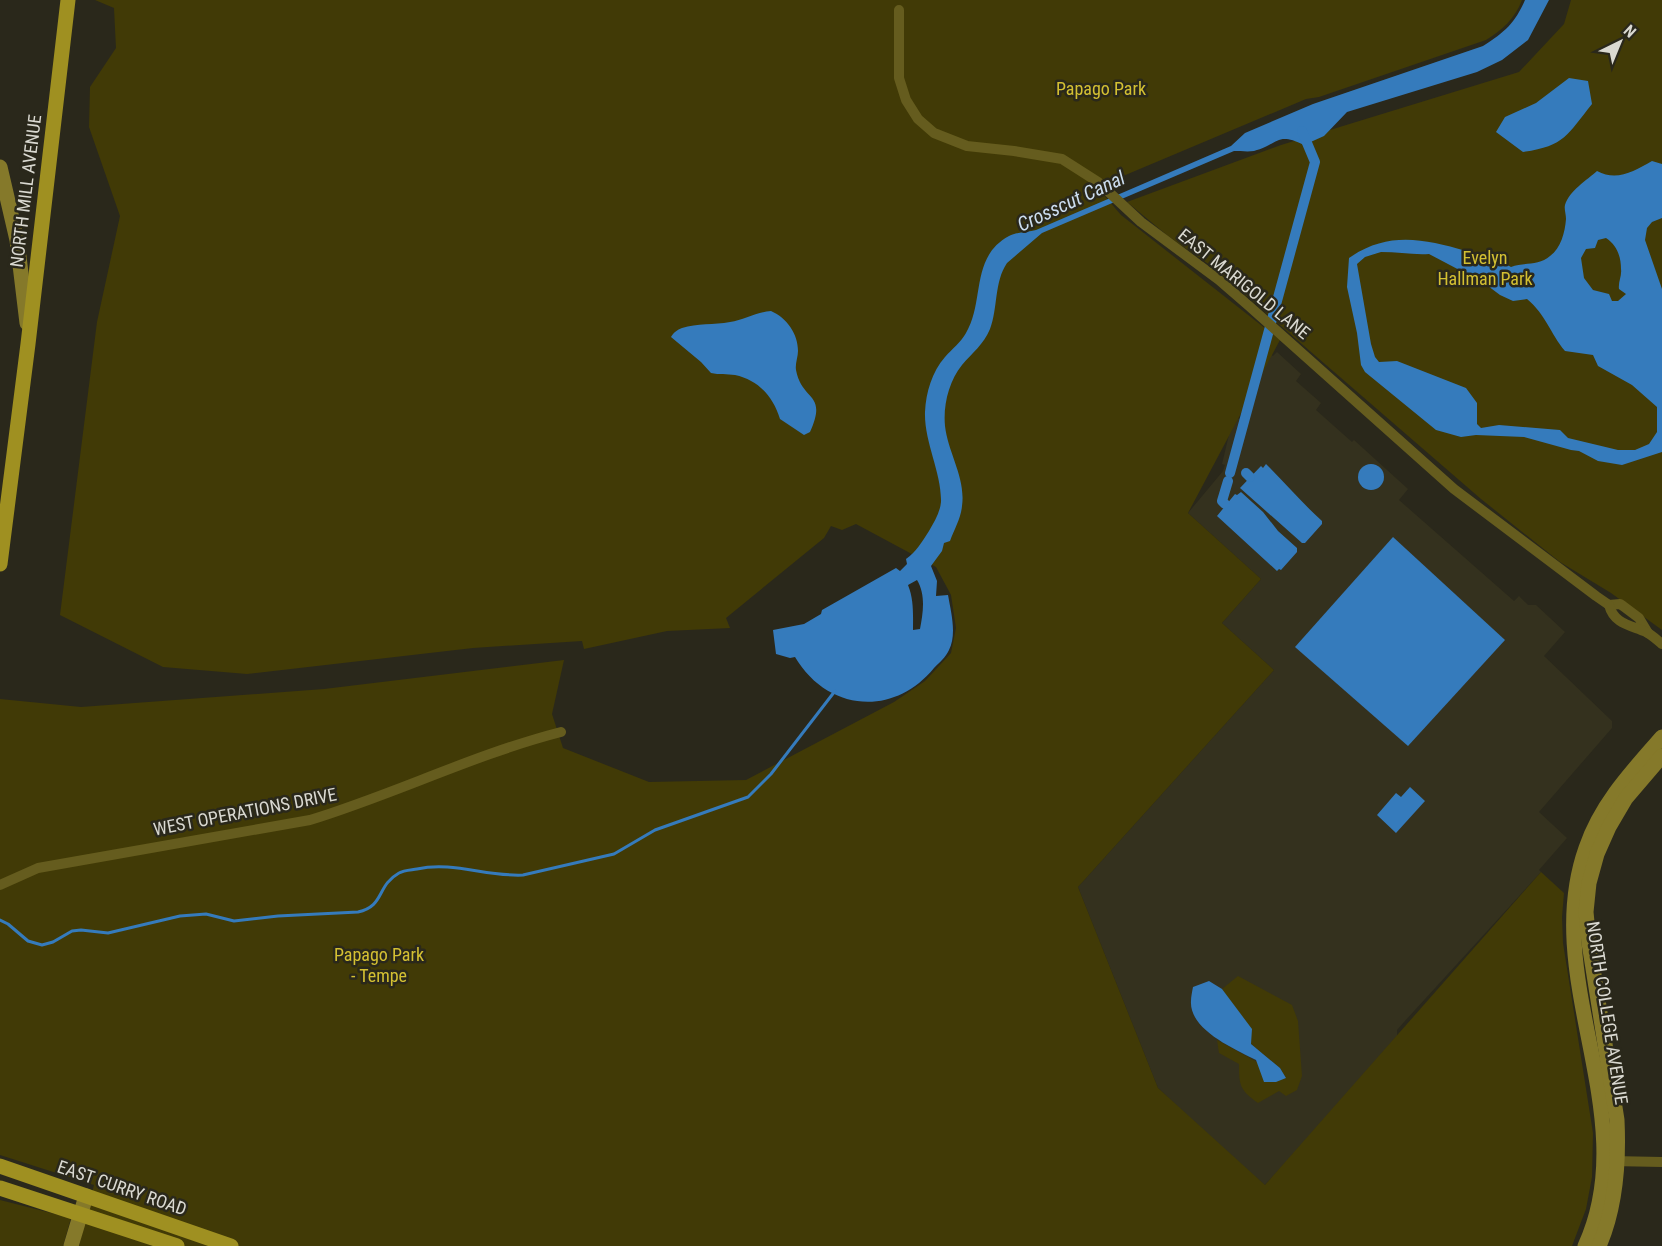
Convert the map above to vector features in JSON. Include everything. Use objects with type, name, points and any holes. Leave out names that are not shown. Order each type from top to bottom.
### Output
[{"type":"main road","name":"NORTH MILL AVENUE","points":[[1,555],[68,0]]},
{"type":"main road","name":"EAST CURRY ROAD","points":[[0,1166],[231,1246]]},
{"type":"main road","name":"EAST CURRY ROAD","points":[[0,1188],[177,1246]]},
{"type":"street","name":"EAST MARIGOLD LANE","points":[[899,10],[899,78],[906,100],[918,119],[934,133],[967,146],[1062,159],[1098,182],[1141,222],[1250,306],[1454,489],[1609,604],[1623,606],[1639,618],[1648,633],[1662,644]]},
{"type":"street","points":[[0,167],[20,256],[28,344]]},
{"type":"street","name":"WEST OPERATIONS DRIVE","points":[[0,885],[38,868],[310,820],[351,807],[504,748],[561,732]]},
{"type":"street","name":"NORTH COLLEGE AVENUE","points":[[1599,1246],[1613,1197],[1611,1161],[1587,1032],[1574,948],[1572,913],[1577,880],[1597,821],[1612,796],[1662,737]]},
{"type":"street","name":"NORTH COLLEGE AVENUE","points":[[1585,1246],[1611,1161],[1617,1120],[1589,943],[1586,912],[1588,893],[1597,854],[1609,827],[1626,798],[1662,756]]},
{"type":"street","points":[[1611,1161],[1662,1162]]},
{"type":"street","points":[[71,1246],[86,1196]]},
{"type":"shaded area","points":[[1260,346],[1273,356],[1277,352],[1301,374],[1296,381],[1321,403],[1316,410],[1352,442],[1354,440],[1408,489],[1399,500],[1514,601],[1519,596],[1528,605],[1536,605],[1565,632],[1544,656],[1612,721],[1612,728],[1539,812],[1567,838],[1539,870],[1541,872],[1397,1030],[1397,1036],[1351,1091],[1265,1185],[1222,1149],[1158,1088],[1078,887],[1274,670],[1222,623],[1261,579],[1188,513],[1223,471],[1225,465],[1222,464],[1233,418],[1241,419]]},
{"type":"green space","points":[[95,0],[1522,0],[1516,13],[1507,23],[1486,40],[1319,97],[1306,99],[1097,187],[1121,215],[1280,340],[1188,513],[1261,579],[1222,623],[1274,670],[1078,887],[1158,1088],[1265,1185],[1541,872],[1564,893],[1563,943],[1593,1133],[1592,1177],[1586,1209],[1572,1246],[79,1246],[94,1185],[0,1155],[0,699],[81,707],[324,689],[564,660],[552,714],[563,748],[649,782],[746,780],[894,702],[925,681],[951,653],[956,628],[951,595],[936,567],[856,524],[842,530],[831,526],[824,538],[726,618],[730,628],[667,631],[584,649],[582,641],[473,648],[247,674],[163,667],[60,615],[97,322],[120,216],[89,127],[90,87],[116,48],[114,8]]},
{"type":"green space","name":"Evelyn Hallman Park","points":[[1571,0],[1662,0],[1662,630],[1611,593],[1560,562],[1481,499],[1214,268],[1168,236],[1127,202],[1281,145],[1519,72],[1564,24]]},
{"type":"green space","points":[[1238,976],[1292,1005],[1298,1021],[1302,1076],[1297,1090],[1286,1096],[1279,1091],[1258,1103],[1247,1095],[1242,1087],[1239,1078],[1239,1064],[1219,1053],[1217,1040],[1286,1078],[1280,1068],[1251,1044],[1222,989]]},
{"type":"green space","points":[[0,1200],[71,1218],[63,1246],[0,1246]]},
{"type":"water","points":[[1525,0],[1549,0],[1528,40],[1502,60],[1477,72],[1347,112],[1324,136],[1304,145],[1282,139],[1254,151],[1234,151],[1042,233],[1007,263],[1000,278],[990,329],[981,344],[957,371],[946,402],[945,426],[963,496],[959,519],[950,541],[944,543],[942,551],[931,566],[937,581],[936,596],[948,595],[953,637],[948,653],[918,684],[899,695],[880,701],[861,702],[824,689],[808,675],[795,657],[776,654],[773,630],[804,624],[821,614],[822,610],[896,568],[900,571],[907,564],[906,559],[919,546],[935,521],[941,502],[941,491],[925,423],[928,390],[940,363],[962,339],[972,321],[983,267],[997,245],[1009,236],[1036,230],[1231,146],[1245,133],[1313,104],[1483,46],[1508,26]],"holes":[[[917,580],[923,598],[922,617],[920,629],[913,630],[912,602],[908,585]]]},
{"type":"water","points":[[1569,78],[1588,81],[1592,104],[1564,137],[1548,146],[1523,152],[1496,132],[1505,117],[1536,103]]},
{"type":"water","points":[[1652,161],[1662,164],[1662,218],[1652,222],[1647,228],[1645,240],[1662,289],[1662,452],[1622,465],[1598,461],[1579,451],[1524,437],[1476,435],[1461,437],[1436,430],[1365,372],[1361,365],[1347,287],[1349,258],[1378,244],[1406,240],[1451,247],[1494,259],[1511,267],[1536,263],[1554,253],[1560,244],[1566,219],[1565,205],[1570,195],[1579,186],[1597,171],[1612,175],[1625,174]],"holes":[[[1606,238],[1616,248],[1620,260],[1619,289],[1626,294],[1618,301],[1612,301],[1609,294],[1593,290],[1584,278],[1581,258],[1586,249],[1595,248],[1598,240]],[[1381,252],[1429,254],[1513,301],[1527,299],[1539,311],[1565,351],[1593,355],[1598,366],[1632,385],[1657,407],[1657,432],[1649,444],[1635,450],[1618,450],[1568,438],[1560,430],[1499,425],[1481,428],[1477,424],[1477,403],[1466,388],[1397,361],[1379,362],[1371,344],[1357,264],[1365,257]]]},
{"type":"water","points":[[771,311],[787,322],[794,333],[798,353],[796,368],[799,380],[815,403],[815,419],[810,432],[804,435],[780,419],[769,396],[758,385],[743,377],[711,373],[671,337],[677,330],[688,326],[730,322]]},
{"type":"water","points":[[1266,464],[1322,521],[1322,524],[1305,543],[1302,543],[1240,488],[1261,466],[1263,468]]},
{"type":"water","points":[[1371,464],[1380,468],[1384,477],[1380,486],[1371,490],[1362,486],[1358,477],[1362,468]]},
{"type":"water","points":[[1241,492],[1297,548],[1297,552],[1281,570],[1277,571],[1217,516],[1235,494]]},
{"type":"water","points":[[1393,537],[1505,640],[1408,746],[1295,647]]},
{"type":"water","points":[[1410,787],[1425,801],[1396,833],[1377,815],[1396,793],[1401,797]]},
{"type":"water","points":[[1209,981],[1222,989],[1252,1029],[1251,1044],[1280,1068],[1286,1078],[1276,1082],[1264,1082],[1256,1060],[1215,1037],[1197,1021],[1192,1011],[1193,987]]},
{"type":"waterway","points":[[1230,473],[1315,162],[1302,131]]},
{"type":"waterway","points":[[1246,473],[1250,477]]},
{"type":"waterway","points":[[1225,504],[1222,501],[1228,481]]},
{"type":"waterway","points":[[0,920],[28,941],[42,945],[53,942],[72,931],[108,933],[180,916],[206,914],[234,921],[278,916],[358,912],[373,905],[392,878],[406,871],[444,867],[523,875],[614,854],[655,830],[748,797],[771,774],[835,691]]},
{"type":"park label","name":"Papago Park","points":[[1101,89]]},
{"type":"park label","name":"Papago Park - Tempe","points":[[379,965]]},
{"type":"water label","name":"Crosscut Canal","points":[[1071,201]]}]
